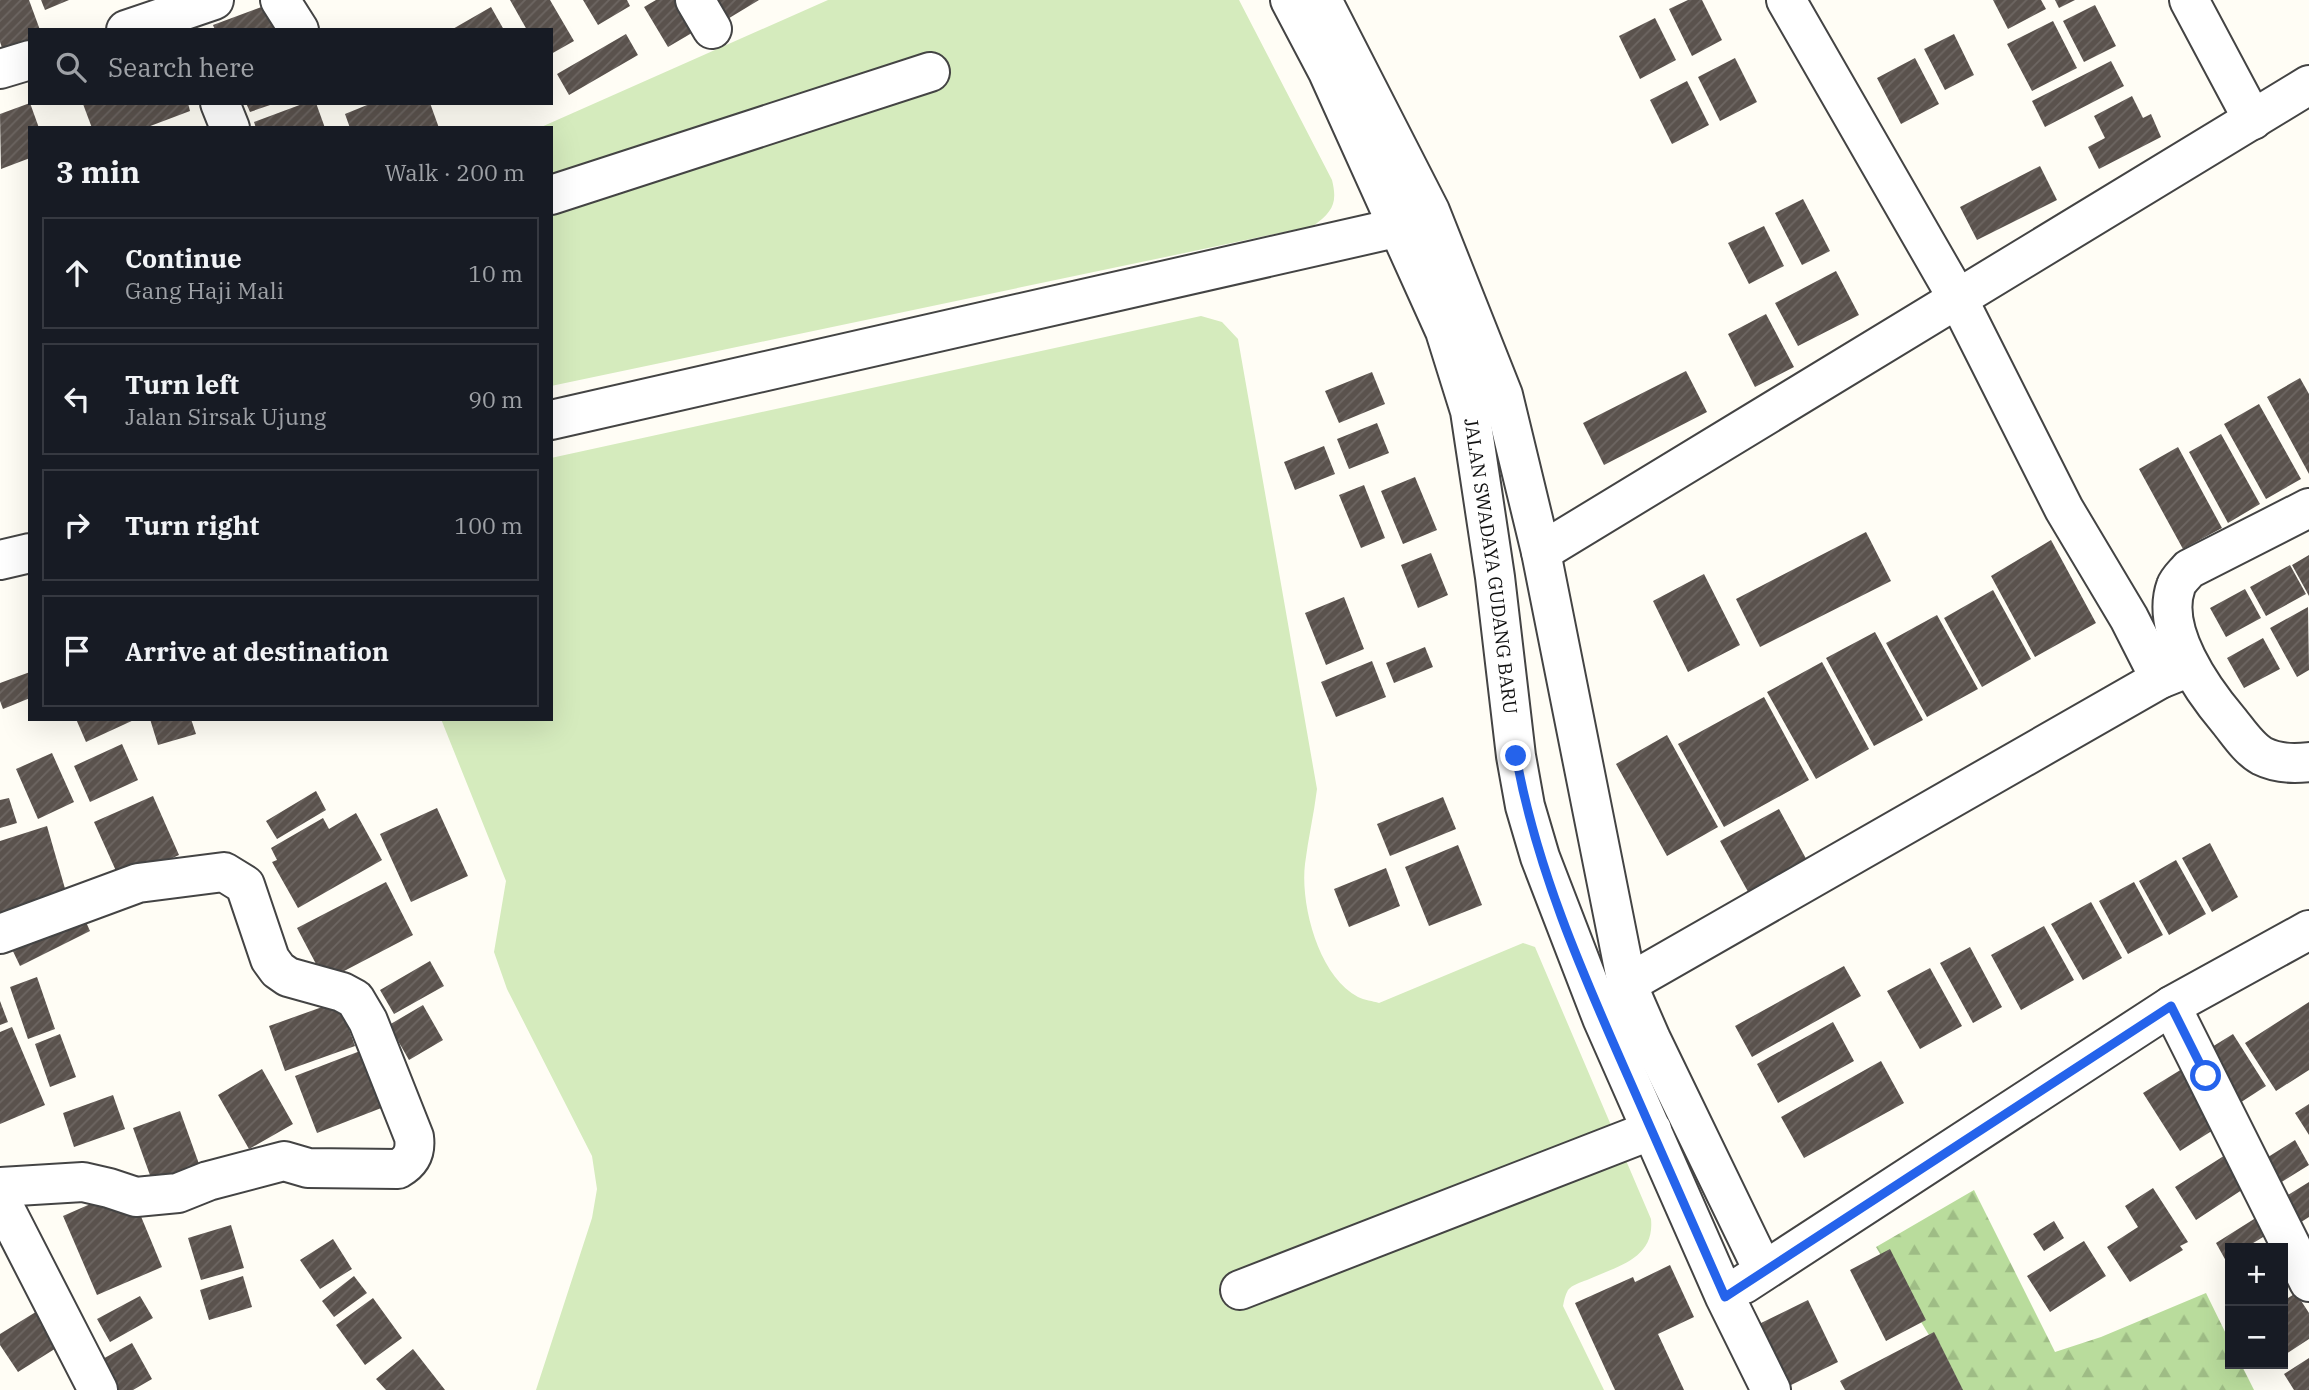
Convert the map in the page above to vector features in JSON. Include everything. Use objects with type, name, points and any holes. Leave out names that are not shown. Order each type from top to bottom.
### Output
[{"type":"street","points":[[280,0],[298,28]]},
{"type":"street","name":"JALAN SWADAYA GUDANG BARU","points":[[1290,0],[1328,72],[1400,227],[1445,331],[1470,411],[1495,578],[1516,756],[1529,818],[1561,915],[1602,1018],[1725,1297],[1771,1390]]},
{"type":"street","points":[[1322,0],[1435,223],[1503,395],[1541,552],[1627,984],[1763,1270]]},
{"type":"street","points":[[1786,0],[1958,299],[2064,509],[2129,618],[2175,673],[2209,697],[2260,755],[2281,763],[2309,762]]},
{"type":"street","points":[[2189,0],[2253,120]]},
{"type":"street","points":[[135,28],[196,14]]},
{"type":"street","points":[[0,69],[28,61]]},
{"type":"street","points":[[553,194],[930,72]]},
{"type":"street","points":[[1541,552],[2309,85]]},
{"type":"street","points":[[221,105],[229,126]]},
{"type":"street","points":[[553,420],[1400,227]]},
{"type":"street","points":[[2175,673],[2176,628],[2172,604],[2176,584],[2189,569],[2309,508]]},
{"type":"street","points":[[0,560],[28,553]]},
{"type":"street","points":[[1627,984],[2175,673]]},
{"type":"street","points":[[0,934],[138,883],[224,872],[245,885],[270,959],[278,970],[288,978],[355,999],[373,1034],[414,1137],[416,1149],[406,1165],[398,1169],[308,1168],[284,1161],[208,1181],[178,1194],[136,1198],[83,1182],[0,1187]]},
{"type":"street","points":[[1725,1297],[2171,1006],[2308,934]]},
{"type":"street","points":[[2171,1006],[2306,1269]]},
{"type":"street","points":[[1240,1290],[1652,1130]]},
{"type":"street","points":[[0,1199],[97,1390]]},
{"type":"green space","points":[[828,0],[1239,0],[1332,180],[1334,201],[1329,212],[1313,226],[553,386],[553,126],[544,126]]},
{"type":"green space","points":[[1201,316],[1222,322],[1238,339],[1317,789],[1304,881],[1309,919],[1315,938],[1333,974],[1344,987],[1358,997],[1379,1003],[1523,943],[1535,947],[1651,1219],[1651,1233],[1640,1252],[1621,1265],[1574,1285],[1565,1298],[1563,1306],[1604,1390],[536,1390],[592,1218],[597,1189],[592,1156],[507,989],[494,952],[506,881],[442,721],[553,721],[553,458]]},
{"type":"green space","points":[[1974,1190],[2055,1352],[2101,1337],[2206,1293],[2225,1332],[2225,1369],[2244,1369],[2254,1390],[1962,1390],[1876,1247]]},
{"type":"building","points":[[0,0],[29,0],[39,28],[28,28],[28,49],[5,56],[0,42]]},
{"type":"building","points":[[41,0],[69,0],[45,10]]},
{"type":"building","points":[[510,0],[550,0],[574,41],[553,53],[553,28],[526,28]]},
{"type":"building","points":[[583,0],[627,0],[630,6],[598,25]]},
{"type":"building","points":[[656,0],[687,0],[702,27],[668,47],[644,7]]},
{"type":"building","points":[[708,0],[759,0],[721,23]]},
{"type":"building","points":[[1688,0],[1702,0],[1722,40],[1692,56],[1669,9]]},
{"type":"building","points":[[1993,0],[2041,0],[2046,9],[2008,29]]},
{"type":"building","points":[[2055,0],[2075,0],[2059,8]]},
{"type":"building","points":[[275,2],[284,28],[214,28],[213,25]]},
{"type":"building","points":[[2095,5],[2116,46],[2084,62],[2063,21]]},
{"type":"building","points":[[491,7],[503,28],[454,28]]},
{"type":"building","points":[[1655,18],[1676,60],[1640,79],[1619,36]]},
{"type":"building","points":[[2053,21],[2077,68],[2032,91],[2007,44]]},
{"type":"building","points":[[626,34],[638,55],[569,95],[557,74]]},
{"type":"building","points":[[1954,34],[1974,75],[1945,90],[1924,49]]},
{"type":"building","points":[[1735,58],[1757,102],[1720,121],[1698,77]]},
{"type":"building","points":[[1915,58],[1939,104],[1901,124],[1877,78]]},
{"type":"building","points":[[2111,61],[2124,86],[2045,127],[2032,101]]},
{"type":"building","points":[[1687,81],[1709,125],[1672,144],[1650,100]]},
{"type":"building","points":[[2132,96],[2143,118],[2151,114],[2161,137],[2099,169],[2088,147],[2105,138],[2094,116]]},
{"type":"building","points":[[28,104],[38,126],[28,126],[28,159],[1,169],[0,114]]},
{"type":"building","points":[[83,105],[188,105],[190,111],[150,126],[91,126]]},
{"type":"building","points":[[247,105],[270,105],[250,112]]},
{"type":"building","points":[[300,105],[317,105],[324,126],[255,126],[254,122]]},
{"type":"building","points":[[367,105],[431,105],[438,126],[349,126],[345,114]]},
{"type":"building","points":[[2040,166],[2057,200],[1977,240],[1960,207]]},
{"type":"building","points":[[1803,199],[1830,251],[1802,265],[1775,213]]},
{"type":"building","points":[[1764,226],[1784,266],[1749,284],[1728,243]]},
{"type":"building","points":[[1836,271],[1859,315],[1798,346],[1775,303]]},
{"type":"building","points":[[1766,314],[1794,367],[1755,387],[1728,334]]},
{"type":"building","points":[[1686,371],[1707,412],[1604,465],[1583,423]]},
{"type":"building","points":[[1372,372],[1385,404],[1339,423],[1325,391]]},
{"type":"building","points":[[2300,378],[2309,394],[2309,474],[2267,397]]},
{"type":"building","points":[[2259,404],[2301,479],[2266,499],[2224,424]]},
{"type":"building","points":[[1377,423],[1389,453],[1349,469],[1337,439]]},
{"type":"building","points":[[2221,434],[2260,504],[2228,523],[2189,452]]},
{"type":"building","points":[[1324,446],[1335,474],[1295,490],[1284,462]]},
{"type":"building","points":[[2178,447],[2222,528],[2183,549],[2139,469]]},
{"type":"building","points":[[1415,477],[1437,530],[1403,544],[1381,491]]},
{"type":"building","points":[[1364,485],[1385,538],[1361,548],[1339,495]]},
{"type":"building","points":[[1866,532],[1891,581],[1760,647],[1736,599]]},
{"type":"building","points":[[2051,540],[2096,623],[2035,657],[1991,576]]},
{"type":"building","points":[[1431,553],[1448,595],[1418,608],[1401,565]]},
{"type":"building","points":[[2309,555],[2309,596],[2292,565]]},
{"type":"building","points":[[2290,565],[2306,594],[2266,616],[2250,587]]},
{"type":"building","points":[[1704,574],[1740,645],[1688,672],[1653,601]]},
{"type":"building","points":[[2245,589],[2261,618],[2226,637],[2210,608]]},
{"type":"building","points":[[1993,590],[2031,659],[1982,687],[1944,618]]},
{"type":"building","points":[[1344,597],[1364,649],[1326,665],[1305,613]]},
{"type":"building","points":[[2308,607],[2309,670],[2297,677],[2270,628]]},
{"type":"building","points":[[1937,615],[1978,689],[1927,717],[1886,643]]},
{"type":"building","points":[[1875,632],[1923,720],[1874,746],[1826,658]]},
{"type":"building","points":[[2263,638],[2280,669],[2244,688],[2227,658]]},
{"type":"building","points":[[1425,647],[1433,667],[1394,683],[1386,663]]},
{"type":"building","points":[[1372,661],[1386,697],[1336,717],[1321,682]]},
{"type":"building","points":[[1822,662],[1869,749],[1816,779],[1767,692]]},
{"type":"building","points":[[28,673],[28,699],[3,709],[0,683]]},
{"type":"building","points":[[1764,697],[1809,780],[1724,827],[1678,744]]},
{"type":"building","points":[[77,721],[132,721],[86,742]]},
{"type":"building","points":[[151,721],[192,721],[196,734],[158,745]]},
{"type":"building","points":[[1667,735],[1718,827],[1667,856],[1616,764]]},
{"type":"building","points":[[122,744],[138,780],[90,802],[74,766]]},
{"type":"building","points":[[52,753],[74,802],[38,819],[16,769]]},
{"type":"building","points":[[316,791],[326,810],[277,839],[266,821]]},
{"type":"building","points":[[153,796],[179,855],[121,882],[94,822]]},
{"type":"building","points":[[1443,797],[1456,829],[1390,856],[1377,824]]},
{"type":"building","points":[[9,798],[17,823],[0,828],[0,800]]},
{"type":"building","points":[[437,808],[468,876],[411,902],[380,834]]},
{"type":"building","points":[[1779,809],[1810,866],[1752,899],[1720,841]]},
{"type":"building","points":[[356,813],[382,860],[298,908],[272,862],[277,860],[271,848],[323,818],[329,829]]},
{"type":"building","points":[[47,826],[68,899],[0,919],[0,841]]},
{"type":"building","points":[[2210,843],[2238,897],[2212,912],[2182,858]]},
{"type":"building","points":[[1458,845],[1482,905],[1429,926],[1405,867]]},
{"type":"building","points":[[2176,860],[2206,914],[2169,935],[2139,881]]},
{"type":"building","points":[[1386,868],[1400,906],[1349,927],[1334,889]]},
{"type":"building","points":[[386,882],[413,935],[325,981],[297,928]]},
{"type":"building","points":[[2134,882],[2163,935],[2128,954],[2099,901]]},
{"type":"building","points":[[2091,902],[2122,958],[2083,980],[2051,924]]},
{"type":"building","points":[[81,911],[90,931],[20,966],[10,945]]},
{"type":"building","points":[[2044,926],[2074,980],[2021,1010],[1991,955]]},
{"type":"building","points":[[1970,947],[2002,1007],[1973,1023],[1940,963]]},
{"type":"building","points":[[430,961],[444,986],[394,1014],[380,990]]},
{"type":"building","points":[[1844,966],[1861,996],[1752,1057],[1735,1026]]},
{"type":"building","points":[[1930,968],[1962,1026],[1920,1049],[1887,991]]},
{"type":"building","points":[[37,977],[55,1029],[28,1039],[10,987]]},
{"type":"building","points":[[0,1001],[8,1022],[0,1025]]},
{"type":"building","points":[[339,1001],[355,1046],[285,1071],[269,1026]]},
{"type":"building","points":[[2309,1002],[2309,1070],[2276,1091],[2245,1043]]},
{"type":"building","points":[[423,1005],[443,1040],[409,1060],[389,1025]]},
{"type":"building","points":[[1833,1022],[1854,1061],[1778,1103],[1757,1064]]},
{"type":"building","points":[[12,1027],[45,1105],[0,1124],[0,1032]]},
{"type":"building","points":[[60,1034],[76,1077],[50,1087],[35,1044]]},
{"type":"building","points":[[2233,1034],[2266,1086],[2232,1108],[2199,1055]]},
{"type":"building","points":[[368,1048],[389,1105],[317,1133],[295,1076]]},
{"type":"building","points":[[1881,1061],[1904,1103],[1804,1158],[1781,1117]]},
{"type":"building","points":[[262,1069],[293,1124],[249,1149],[218,1095]]},
{"type":"building","points":[[2182,1069],[2218,1127],[2180,1151],[2143,1093]]},
{"type":"building","points":[[113,1095],[125,1129],[74,1147],[63,1113]]},
{"type":"building","points":[[2309,1104],[2309,1135],[2295,1113]]},
{"type":"building","points":[[180,1111],[203,1175],[156,1192],[133,1128]]},
{"type":"building","points":[[2295,1140],[2309,1165],[2272,1188],[2257,1164]]},
{"type":"building","points":[[2230,1152],[2251,1184],[2196,1220],[2175,1187]]},
{"type":"building","points":[[2309,1182],[2309,1217],[2298,1224],[2283,1198]]},
{"type":"building","points":[[2153,1188],[2188,1242],[2180,1246],[2183,1250],[2130,1282],[2107,1247],[2138,1227],[2125,1206]]},
{"type":"building","points":[[111,1195],[135,1202],[162,1267],[97,1295],[63,1216]]},
{"type":"building","points":[[2262,1214],[2273,1231],[2253,1243],[2225,1243],[2225,1259],[2216,1243]]},
{"type":"building","points":[[2054,1221],[2064,1238],[2044,1251],[2033,1234]]},
{"type":"building","points":[[231,1225],[244,1268],[201,1280],[188,1238]]},
{"type":"building","points":[[333,1239],[352,1269],[320,1289],[300,1260]]},
{"type":"building","points":[[2084,1241],[2106,1276],[2050,1312],[2027,1276]]},
{"type":"building","points":[[1890,1249],[1926,1320],[1886,1341],[1850,1270]]},
{"type":"building","points":[[1670,1265],[1694,1317],[1658,1334],[1684,1390],[1615,1390],[1575,1303],[1633,1277],[1635,1282]]},
{"type":"building","points":[[243,1276],[252,1307],[209,1320],[200,1290]]},
{"type":"building","points":[[354,1276],[367,1293],[334,1317],[322,1301]]},
{"type":"building","points":[[2296,1293],[2309,1313],[2309,1339],[2288,1353],[2288,1306],[2288,1298]]},
{"type":"building","points":[[140,1296],[153,1318],[110,1342],[97,1319]]},
{"type":"building","points":[[373,1298],[402,1338],[365,1365],[336,1325]]},
{"type":"building","points":[[1808,1300],[1838,1362],[1789,1386],[1759,1324]]},
{"type":"building","points":[[39,1310],[61,1345],[18,1372],[0,1345],[0,1334]]},
{"type":"building","points":[[1934,1332],[1963,1390],[1845,1390],[1840,1381]]},
{"type":"building","points":[[132,1343],[152,1379],[133,1390],[114,1390],[99,1361]]},
{"type":"building","points":[[413,1349],[445,1390],[386,1390],[376,1379]]},
{"type":"building","points":[[2309,1358],[2309,1390],[2294,1390],[2284,1374]]},
{"type":"route","points":[[1516,756],[1525,806],[1561,915],[1602,1018],[1725,1297],[2171,1006],[2206,1076]]}]
